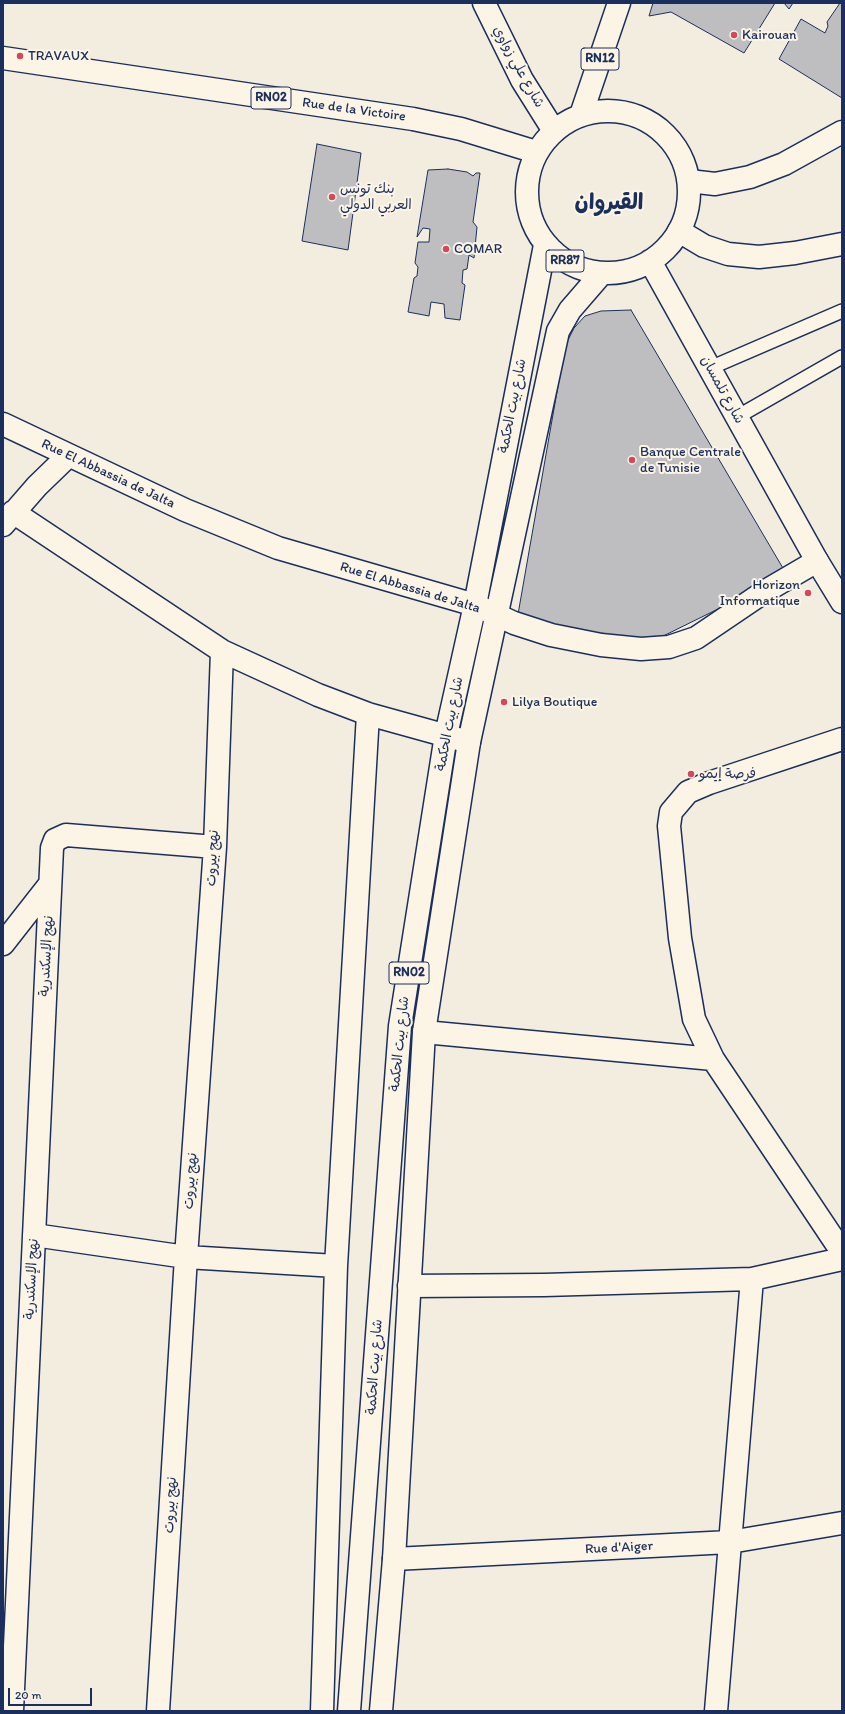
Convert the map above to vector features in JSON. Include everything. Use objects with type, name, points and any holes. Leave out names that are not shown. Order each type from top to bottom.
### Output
[{"type":"street","name":"شارع علي زواوي","points":[[484,3],[522,80],[554,131]]},
{"type":"street","name":"RN12","points":[[581,115],[619,3]]},
{"type":"street","name":"Rue de la Victoire","points":[[3,58],[413,119],[461,129],[536,152]]},
{"type":"street","name":"RR87","points":[[604,110],[628,113],[650,122],[669,138],[682,158],[689,182],[688,207],[679,231],[667,248],[650,261],[627,271],[602,273],[574,266],[562,259],[545,245],[532,224],[526,200],[528,175],[536,152],[554,131],[566,122],[581,115],[604,110]]},
{"type":"street","points":[[689,182],[715,184],[750,176],[784,164],[842,132]]},
{"type":"street","points":[[679,231],[704,246],[728,254],[759,257],[795,253],[842,244]]},
{"type":"street","name":"شارع بيت الحكمة","points":[[349,1711],[400,1026],[446,735],[475,605],[545,245]]},
{"type":"street","name":"شارع تلمسان","points":[[650,261],[817,561],[842,602]]},
{"type":"street","name":"شارع بيت الحكمة","points":[[381,1711],[394,1559],[424,1032],[469,742],[558,331],[570,310],[602,273]]},
{"type":"street","name":"Rue El Abbassia de Jalta","points":[[3,424],[184,510],[278,548],[475,605],[497,616],[551,635],[601,645],[641,649],[668,648],[696,638],[764,592],[817,561]]},
{"type":"street","points":[[68,456],[8,519],[222,652],[318,696],[368,714],[469,742]]},
{"type":"street","name":"نهج بيروت","points":[[158,1711],[186,1257],[214,847],[222,652]]},
{"type":"street","points":[[322,1711],[336,1266],[368,714]]},
{"type":"street","points":[[842,739],[709,783],[688,792],[671,812],[669,826],[681,946],[694,1019],[713,1059],[842,1252]]},
{"type":"street","name":"نهج الإسكندرية","points":[[12,1711],[52,848],[55,840],[66,835],[214,847]]},
{"type":"street","points":[[3,944],[50,884]]},
{"type":"street","points":[[424,1032],[713,1059]]},
{"type":"street","points":[[34,1235],[186,1257],[336,1266]]},
{"type":"street","points":[[409,1286],[544,1285],[752,1279],[842,1259]]},
{"type":"street","points":[[716,1711],[752,1279]]},
{"type":"street","name":"Rue d'Aiger","points":[[394,1559],[730,1542],[842,1523]]},
{"type":"lane","points":[[710,368],[842,311]]},
{"type":"lane","points":[[737,418],[842,357]]},
{"type":"building","name":"Kairouan","points":[[653,3],[775,3],[744,53],[671,12],[649,16]]},
{"type":"building","name":"Kairouan","points":[[784,3],[793,3],[789,9]]},
{"type":"building","points":[[840,3],[842,3],[842,98],[779,59],[801,19],[825,33],[828,26],[827,22]]},
{"type":"building","name":"بنك تونس العربي الدولي","points":[[317,144],[361,153],[348,250],[302,241]]},
{"type":"building","name":"COMAR","points":[[448,169],[467,172],[473,176],[476,173],[480,173],[473,222],[477,227],[474,258],[469,255],[467,269],[463,270],[462,283],[465,285],[460,320],[445,318],[444,304],[431,302],[429,316],[408,312],[414,278],[417,276],[418,267],[415,263],[418,242],[429,242],[430,229],[423,228],[417,237],[428,170]]},
{"type":"building","name":"Banque Centrale de Tunisie","points":[[631,310],[787,575],[649,643],[517,620],[565,346],[574,328],[585,316],[601,311]]},
{"type":"place","name":"Kairouan","points":[[734,35]]},
{"type":"place","name":"TRAVAUX","points":[[20,56]]},
{"type":"place","name":"بنك تونس العربي الدولي","points":[[332,197]]},
{"type":"place","name":"COMAR","points":[[446,249]]},
{"type":"place","name":"Banque Centrale de Tunisie","points":[[632,460]]},
{"type":"place","name":"Horizon Informatique","points":[[808,593]]},
{"type":"place","name":"Lilya Boutique","points":[[504,702]]},
{"type":"place","name":"فرصة إيمو","points":[[691,774]]},
{"type":"district","name":"القيروان","points":[[609,203]]}]
